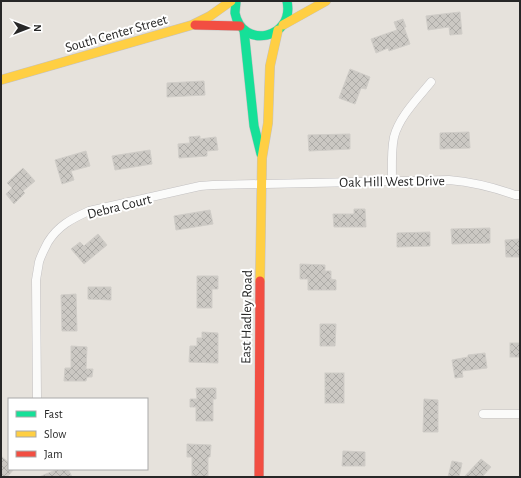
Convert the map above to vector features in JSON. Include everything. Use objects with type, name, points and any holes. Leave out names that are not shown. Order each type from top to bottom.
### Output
[{"type":"street","name":"South Center Street","points":[[1,80],[192,25],[210,16],[231,1]]},
{"type":"street","name":"East Hadley Road","points":[[236,1],[234,7],[235,16],[242,28],[254,126],[262,158]]},
{"type":"street","name":"East Hadley Road","points":[[259,477],[262,158],[268,123],[270,66],[275,42],[288,13],[287,1]]},
{"type":"street","points":[[281,28],[326,1]]},
{"type":"street","name":"South Center Street","points":[[192,25],[217,25],[242,28],[255,36],[273,33],[281,28]]},
{"type":"street","points":[[392,181],[394,136],[402,119],[431,82]]},
{"type":"street","name":"Oak Hill West Drive","points":[[262,184],[449,180],[480,184],[515,195],[520,195]]},
{"type":"street","name":"Debra Court","points":[[37,398],[36,280],[39,261],[44,249],[61,226],[89,211],[200,186],[262,184]]},
{"type":"street","points":[[483,414],[520,414]]},
{"type":"building","points":[[460,12],[462,34],[450,35],[449,27],[428,30],[426,16]]},
{"type":"building","points":[[403,19],[410,44],[389,51],[388,48],[376,53],[371,39],[397,30],[394,22]]},
{"type":"building","points":[[350,69],[370,77],[366,89],[361,88],[355,104],[339,98]]},
{"type":"building","points":[[204,81],[205,95],[167,97],[167,83]]},
{"type":"building","points":[[469,132],[470,148],[440,149],[440,133]]},
{"type":"building","points":[[350,134],[350,149],[309,151],[308,135]]},
{"type":"building","points":[[200,136],[200,139],[216,137],[218,150],[207,151],[207,156],[179,158],[178,144],[190,143],[189,137]]},
{"type":"building","points":[[150,150],[152,164],[115,170],[112,156]]},
{"type":"building","points":[[86,151],[90,166],[71,171],[74,180],[62,184],[55,160]]},
{"type":"building","points":[[23,168],[35,181],[23,191],[25,193],[14,204],[6,194],[12,188],[7,183]]},
{"type":"building","points":[[354,209],[365,209],[366,227],[334,227],[333,214],[354,214]]},
{"type":"building","points":[[210,210],[213,224],[176,230],[174,216]]},
{"type":"building","points":[[490,228],[490,243],[452,244],[451,229]]},
{"type":"building","points":[[430,232],[430,246],[397,247],[397,233]]},
{"type":"building","points":[[98,234],[107,245],[84,264],[71,249],[80,242],[84,246]]},
{"type":"building","points":[[520,239],[520,257],[506,257],[505,240]]},
{"type":"building","points":[[300,264],[325,265],[325,271],[331,271],[331,279],[336,280],[336,290],[308,290],[308,279],[300,279]]},
{"type":"building","points":[[197,276],[218,276],[218,289],[212,289],[212,308],[197,308]]},
{"type":"building","points":[[88,287],[111,287],[111,300],[88,299]]},
{"type":"building","points":[[76,294],[77,331],[62,331],[61,295]]},
{"type":"building","points":[[320,324],[336,324],[335,346],[320,346]]},
{"type":"building","points":[[202,332],[218,333],[218,363],[189,362],[190,346],[197,346],[197,338],[202,338]]},
{"type":"building","points":[[510,343],[520,343],[520,357],[510,357]]},
{"type":"building","points":[[71,346],[87,347],[86,369],[93,369],[92,377],[87,377],[86,381],[64,381],[65,368],[71,368]]},
{"type":"building","points":[[485,353],[487,368],[462,371],[463,377],[455,378],[452,360],[468,357],[468,355]]},
{"type":"building","points":[[325,373],[344,373],[344,403],[325,403]]},
{"type":"building","points":[[196,388],[216,388],[216,399],[213,399],[213,421],[196,421],[196,407],[190,407],[190,399],[197,399]]},
{"type":"building","points":[[424,399],[438,400],[438,432],[423,432]]},
{"type":"building","points":[[187,444],[211,445],[210,457],[208,457],[208,477],[192,476],[192,457],[187,457]]},
{"type":"building","points":[[343,451],[365,452],[365,466],[342,466]]},
{"type":"building","points":[[1,456],[8,462],[8,470],[13,470],[7,477],[1,477]]},
{"type":"building","points":[[481,459],[491,467],[482,477],[464,477]]},
{"type":"building","points":[[452,461],[462,463],[459,477],[448,477]]},
{"type":"building","points":[[56,470],[68,470],[72,477],[39,477]]},
{"type":"traffic: fast","points":[[236,1],[235,13],[240,25],[247,32],[257,35],[267,35],[276,31],[283,24],[287,14],[287,1]]},
{"type":"traffic: fast","points":[[244,30],[254,126],[261,154]]},
{"type":"traffic: slow","points":[[1,80],[192,25],[210,16],[231,1]]},
{"type":"traffic: slow","points":[[283,25],[326,1]]},
{"type":"traffic: slow","points":[[260,281],[262,158],[268,123],[270,66],[278,30]]},
{"type":"traffic: jam","points":[[195,25],[240,26]]},
{"type":"traffic: jam","points":[[259,477],[260,281]]}]
